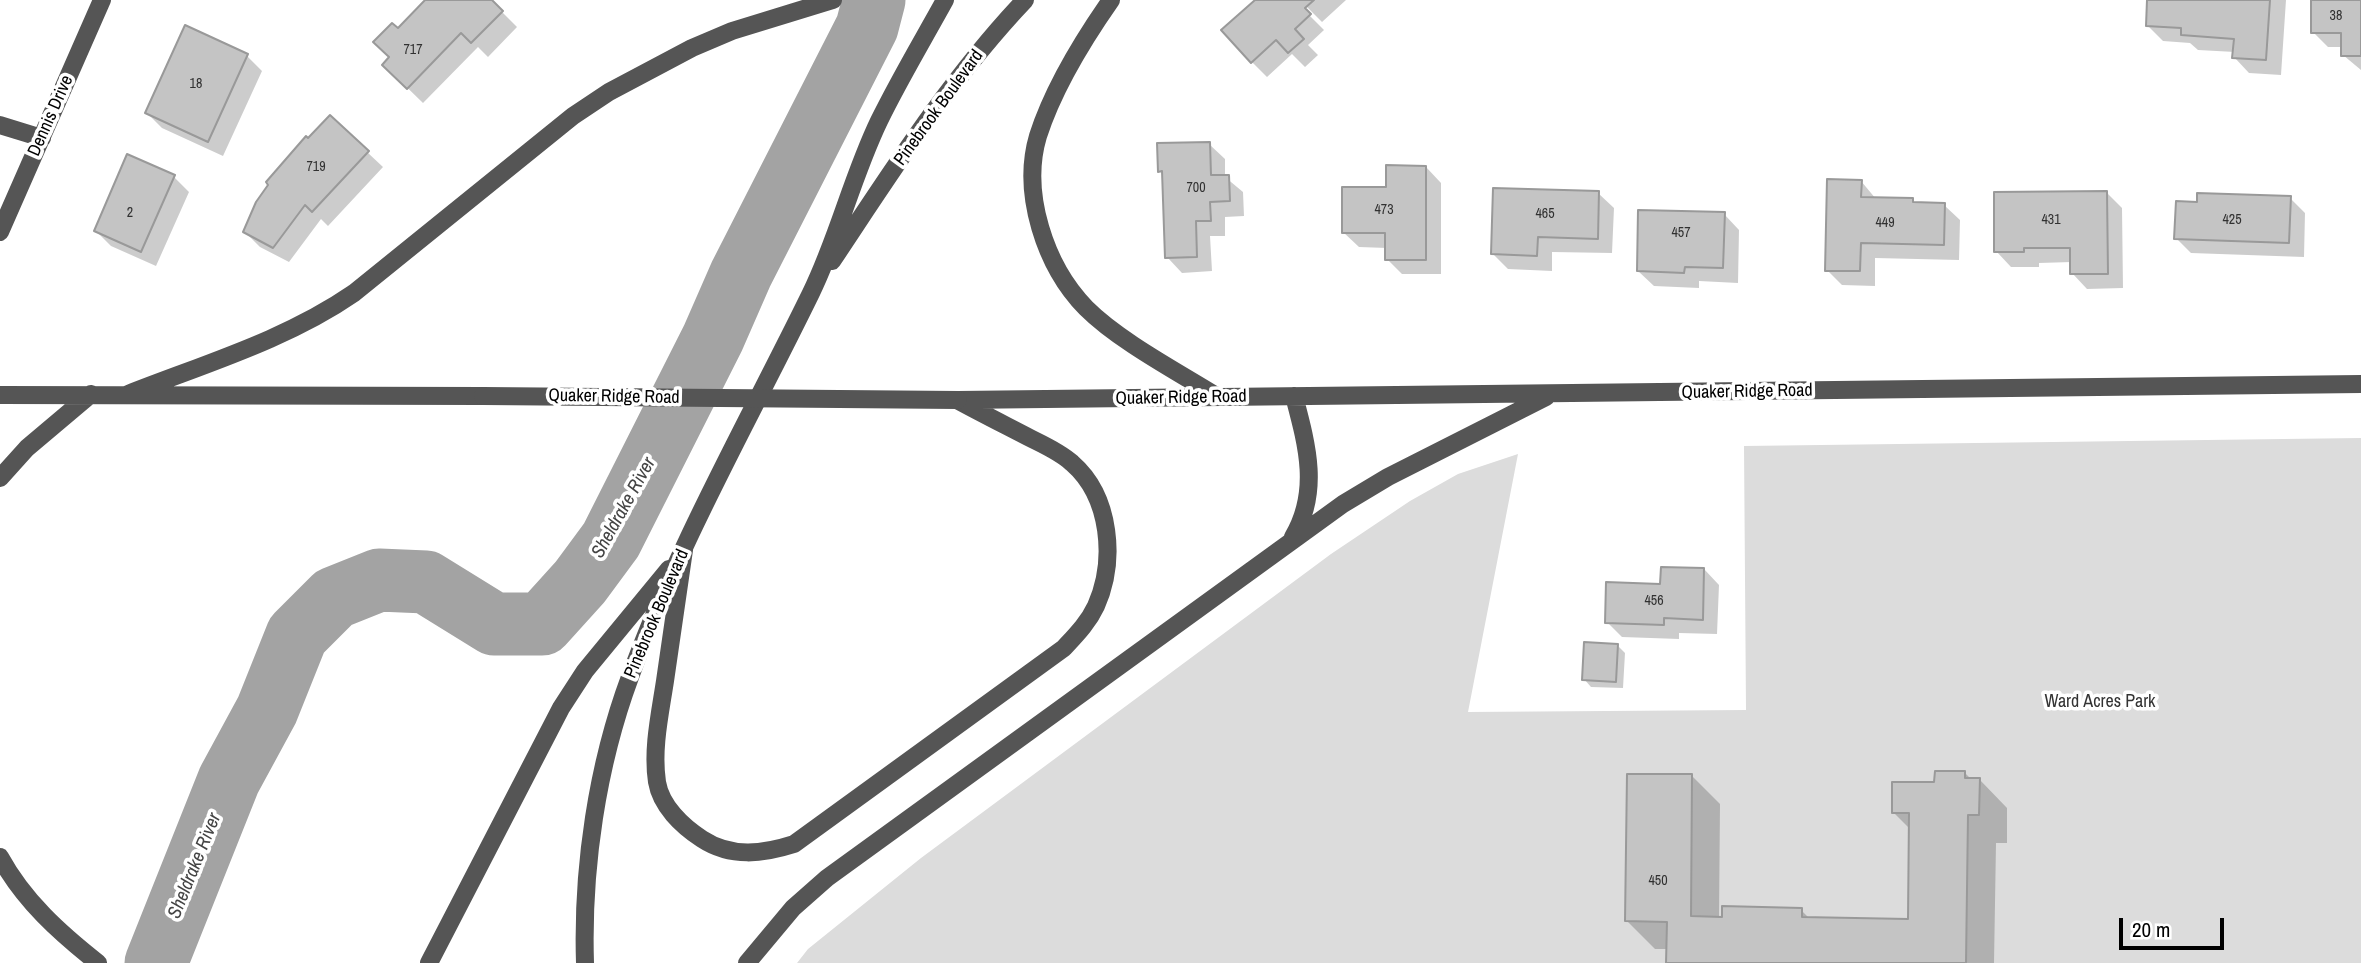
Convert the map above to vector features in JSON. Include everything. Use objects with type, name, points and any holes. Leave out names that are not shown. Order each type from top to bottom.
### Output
[{"type":"street","name":"Dennis Drive","points":[[0,232],[102,0]]},
{"type":"street","points":[[128,394],[301,325],[329,310],[354,293],[573,116],[609,92],[692,48],[732,31],[833,0]]},
{"type":"street","name":"Pinebrook Boulevard","points":[[585,963],[584,906],[600,786],[629,679],[684,550],[812,290],[879,122],[945,0]]},
{"type":"street","name":"Pinebrook Boulevard","points":[[812,290],[942,100],[1025,0]]},
{"type":"street","points":[[1111,0],[1071,64],[1038,136],[1034,163],[1034,194],[1039,224],[1065,282],[1086,308],[1113,330],[1218,397]]},
{"type":"street","points":[[0,125],[42,138]]},
{"type":"street","name":"Quaker Ridge Road","points":[[0,395],[958,400],[2361,384]]},
{"type":"street","points":[[0,478],[35,440],[91,394]]},
{"type":"street","points":[[747,963],[793,908],[827,878],[1343,504],[1388,477],[1551,394]]},
{"type":"street","points":[[1290,543],[1303,520],[1309,496],[1311,470],[1308,447],[1294,396]]},
{"type":"street","points":[[684,550],[657,734],[657,784],[669,808],[686,828],[706,841],[727,850],[751,853],[771,851],[794,844],[1063,648],[1083,628],[1095,607],[1105,580],[1108,553],[1106,527],[1088,481],[1072,463],[1052,450],[958,400]]},
{"type":"street","points":[[429,963],[561,708],[585,671],[684,550]]},
{"type":"street","points":[[0,857],[12,880],[34,906],[62,935],[99,963]]},
{"type":"green space","name":"Ward Acres Park","points":[[2361,438],[2361,963],[797,963],[808,949],[921,858],[1331,554],[1410,501],[1458,474],[1518,454],[1468,712],[1746,710],[1744,446]]},
{"type":"building","points":[[425,0],[492,0],[503,11],[471,43],[461,33],[407,89],[382,65],[389,57],[373,42],[392,23],[398,28]]},
{"type":"building","points":[[1255,0],[1314,0],[1305,8],[1311,14],[1295,29],[1304,39],[1288,53],[1276,40],[1251,63],[1221,30]]},
{"type":"building","points":[[2147,0],[2270,0],[2266,60],[2232,58],[2234,39],[2181,35],[2181,28],[2146,26]]},
{"type":"building","points":[[2311,0],[2361,0],[2361,56],[2341,56],[2341,33],[2311,33]]},
{"type":"building","points":[[185,25],[248,54],[208,142],[145,113]]},
{"type":"building","points":[[330,115],[369,151],[312,212],[305,205],[273,248],[243,232],[256,202],[268,185],[266,182],[306,136],[308,138]]},
{"type":"building","points":[[1210,142],[1211,175],[1229,175],[1230,201],[1210,202],[1211,221],[1196,221],[1197,257],[1165,258],[1162,171],[1158,172],[1157,143]]},
{"type":"building","points":[[127,154],[175,175],[141,252],[94,231]]},
{"type":"building","points":[[1386,165],[1426,166],[1426,260],[1385,260],[1385,233],[1342,233],[1342,187],[1386,187]]},
{"type":"building","points":[[1827,179],[1862,180],[1861,197],[1913,198],[1913,202],[1945,203],[1944,245],[1861,243],[1860,271],[1825,271]]},
{"type":"building","points":[[1493,188],[1599,191],[1598,239],[1538,237],[1537,256],[1491,254]]},
{"type":"building","points":[[2107,191],[2108,274],[2070,274],[2070,248],[2024,248],[2024,252],[1994,252],[1994,192]]},
{"type":"building","points":[[2197,193],[2291,196],[2289,243],[2174,239],[2176,201],[2197,202]]},
{"type":"building","points":[[1638,210],[1725,212],[1723,268],[1685,267],[1684,273],[1637,271]]},
{"type":"building","points":[[1661,567],[1704,568],[1703,620],[1664,618],[1664,625],[1605,623],[1606,582],[1660,584]]},
{"type":"building","points":[[1584,642],[1618,644],[1616,682],[1582,680]]},
{"type":"building","points":[[1935,771],[1965,771],[1965,778],[1980,778],[1979,815],[1968,815],[1966,963],[1666,963],[1667,922],[1625,921],[1627,774],[1692,774],[1691,916],[1722,917],[1722,906],[1802,908],[1802,917],[1908,919],[1909,813],[1892,813],[1892,782],[1934,782]]},
{"type":"waterway","name":"Sheldrake River","points":[[156,963],[229,780],[267,710],[297,635],[334,598],[379,580],[426,582],[494,624],[542,624],[580,582],[611,540],[713,338],[741,274],[867,27],[874,0]]}]
